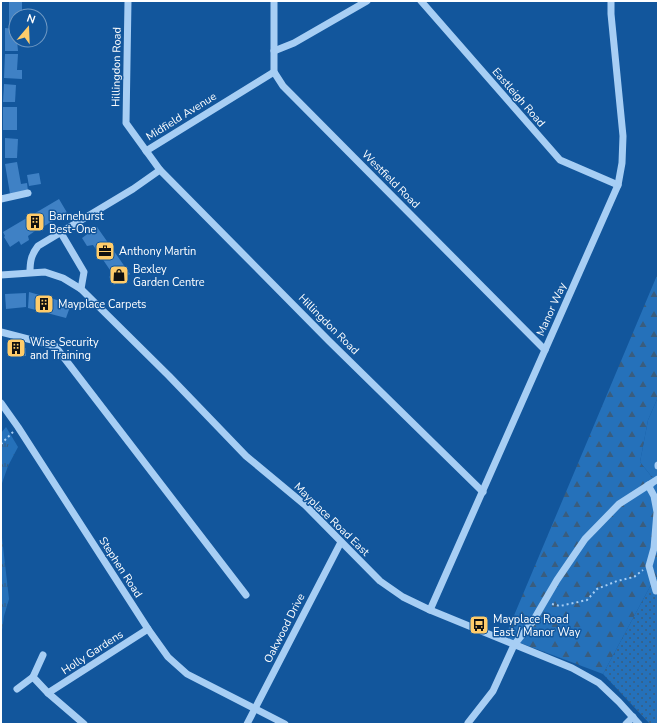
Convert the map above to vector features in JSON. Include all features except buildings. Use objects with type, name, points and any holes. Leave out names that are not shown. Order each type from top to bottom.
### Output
[{"type":"street","name":"Hillingdon Road","points":[[128,1],[126,123],[146,151]]},
{"type":"street","points":[[274,1],[274,72]]},
{"type":"street","points":[[274,51],[294,43],[366,1]]},
{"type":"street","name":"Eastleigh Road","points":[[420,1],[560,160],[618,185]]},
{"type":"street","name":"Manor Way","points":[[430,610],[618,185],[622,163],[623,136],[611,1]]},
{"type":"street","name":"Midfield Avenue","points":[[160,170],[146,151],[274,72]]},
{"type":"street","name":"Westfield Road","points":[[274,72],[283,86],[545,350]]},
{"type":"street","name":"Hillingdon Road","points":[[160,170],[329,341],[483,492]]},
{"type":"street","points":[[30,272],[30,261],[35,249],[38,246],[134,189],[160,170]]},
{"type":"street","points":[[1,199],[28,193]]},
{"type":"street","points":[[61,233],[84,272],[81,290]]},
{"type":"street","name":"Mayplace Road East","points":[[1,275],[45,272],[63,278],[81,290],[169,376],[246,456],[306,505],[380,582],[403,597],[430,610],[572,668],[599,683],[639,724]]},
{"type":"street","points":[[1,332],[55,346],[246,595]]},
{"type":"street","name":"Stephen Road","points":[[2,407],[18,427],[148,629],[168,657],[187,674],[284,724]]},
{"type":"street","points":[[468,723],[493,691],[514,645],[527,630],[556,580],[586,539],[619,504],[658,480]]},
{"type":"street","points":[[648,485],[654,496],[657,512],[654,548],[649,566],[656,591]]},
{"type":"street","name":"Oakwood Drive","points":[[247,724],[341,542]]},
{"type":"street","name":"Holly Gardens","points":[[48,693],[148,629]]},
{"type":"street","points":[[17,689],[33,677],[43,655]]},
{"type":"street","points":[[33,677],[48,693],[84,724]]},
{"type":"street","points":[[626,724],[632,717]]},
{"type":"path","points":[[1,444],[18,427]]},
{"type":"path","points":[[544,603],[560,606],[587,600],[597,589],[617,580],[634,577],[649,566]]},
{"type":"green space","points":[[658,273],[658,397],[648,420],[640,462],[651,476],[658,480],[658,578],[653,581],[603,674],[505,637]]},
{"type":"green space","points":[[658,397],[658,480],[651,476],[640,462],[648,420]]},
{"type":"green space","points":[[6,427],[18,447],[8,466],[1,486],[1,433]]},
{"type":"green space","points":[[1,529],[9,599],[4,616],[1,637]]},
{"type":"green space","points":[[658,578],[658,724],[650,724],[603,674],[653,581]]},
{"type":"place","name":"Barnehurst Best-One","points":[[35,222]]},
{"type":"place","name":"Anthony Martin","points":[[105,251]]},
{"type":"place","name":"Bexley Garden Centre","points":[[119,275]]},
{"type":"place","name":"Mayplace Carpets","points":[[44,304]]},
{"type":"place","name":"Wise Security and Training","points":[[16,348]]},
{"type":"place","name":"Mayplace Road East / Manor Way","points":[[479,625]]}]
